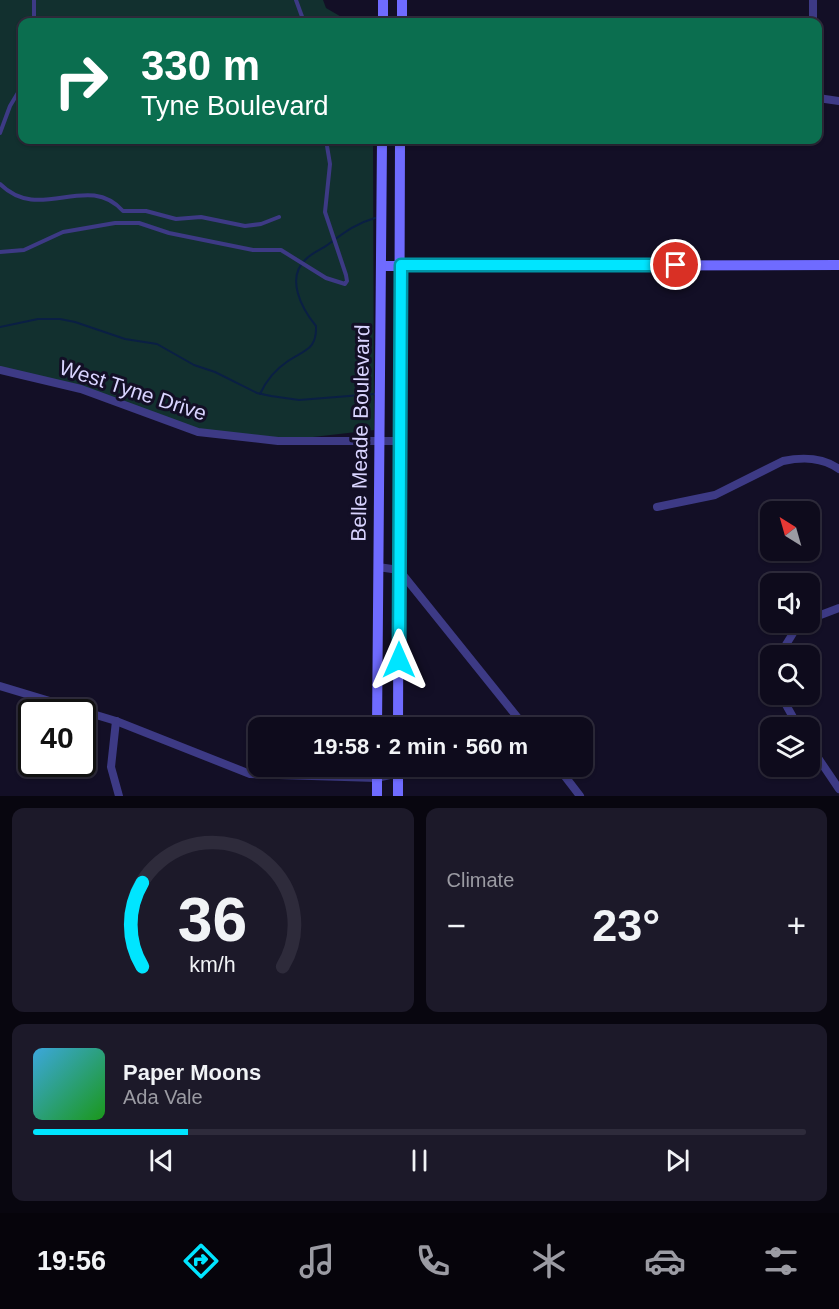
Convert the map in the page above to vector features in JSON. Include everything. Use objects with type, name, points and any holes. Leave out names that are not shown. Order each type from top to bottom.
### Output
[{"type":"street","points":[[383,0],[383,18]]},
{"type":"street","points":[[402,0],[402,18]]},
{"type":"street","points":[[813,0],[813,18]]},
{"type":"street","points":[[822,99],[839,101]]},
{"type":"street","name":"Belle Meade Boulevard","points":[[377,717],[382,144]]},
{"type":"street","name":"Belle Meade Boulevard","points":[[398,717],[400,144]]},
{"type":"street","points":[[381,266],[839,265]]},
{"type":"street","name":"West Tyne Drive","points":[[0,370],[81,389],[198,432],[278,441],[400,441]]},
{"type":"street","points":[[657,507],[715,495],[783,461],[820,460],[839,470]]},
{"type":"street","points":[[378,567],[399,570],[517,717]]},
{"type":"street","points":[[820,615],[839,608]]},
{"type":"street","points":[[0,686],[116,721],[248,773]]},
{"type":"street","points":[[116,721],[111,767],[119,796]]},
{"type":"street","points":[[820,761],[839,789]]},
{"type":"street","points":[[377,777],[377,796]]},
{"type":"street","points":[[398,777],[398,796]]},
{"type":"street","points":[[565,777],[580,796]]},
{"type":"lane","points":[[34,0],[34,18]]},
{"type":"lane","points":[[296,0],[303,18]]},
{"type":"lane","points":[[0,133],[12,100],[18,92]]},
{"type":"lane","points":[[0,252],[24,250],[58,234],[129,222],[145,224],[169,233],[254,250],[280,250],[329,280],[346,283],[337,242],[325,212],[330,164],[327,144]]},
{"type":"lane","points":[[0,184],[6,190],[35,199],[60,200],[87,194],[100,195],[112,200],[126,212],[147,211],[176,219],[201,217],[245,226],[261,224],[279,217]]},
{"type":"green space","points":[[0,0],[323,0],[326,8],[343,18],[18,18],[18,144],[373,144],[374,430],[278,441],[198,432],[81,389],[0,370]]},
{"type":"waterway","points":[[260,394],[275,372],[312,345],[316,334],[316,326],[298,293],[296,284],[300,267],[309,257],[346,232],[362,222],[375,218]]},
{"type":"waterway","points":[[0,327],[38,319],[75,322],[125,339],[157,344],[194,365],[215,372],[257,393],[271,396],[299,400],[374,394]]},
{"type":"route","points":[[399,660],[401,265],[676,265]]}]
